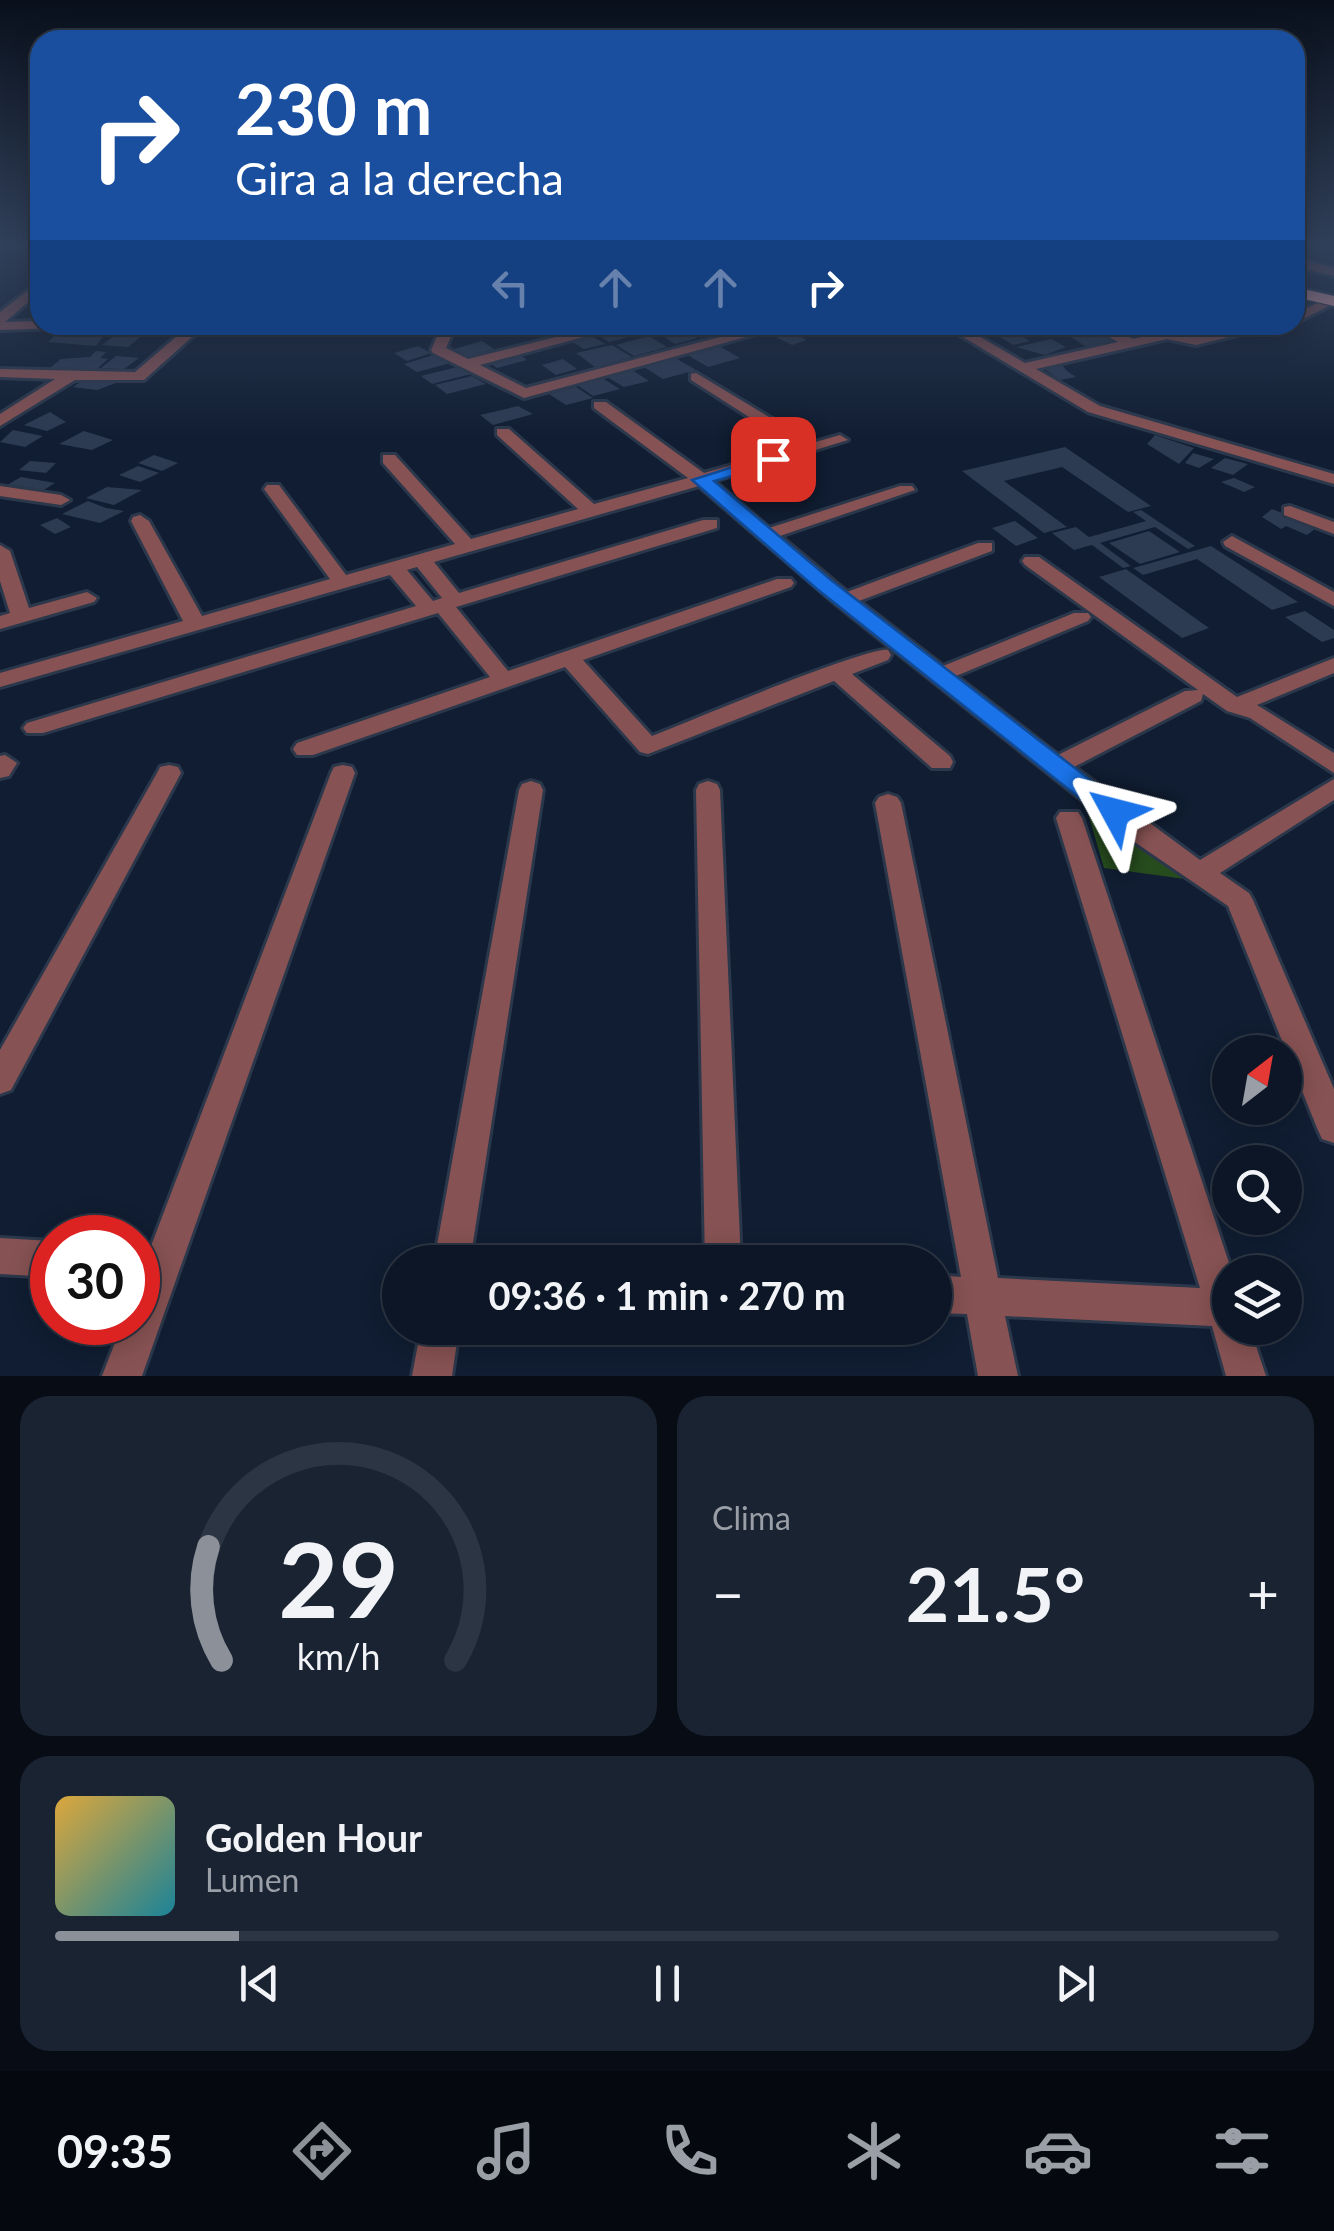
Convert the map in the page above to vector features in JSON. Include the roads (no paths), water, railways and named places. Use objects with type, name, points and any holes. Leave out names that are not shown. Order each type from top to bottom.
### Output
[{"type":"street","points":[[0,322],[30,324]]},
{"type":"street","points":[[0,373],[139,377],[187,335]]},
{"type":"street","points":[[445,335],[438,350],[524,393],[744,335]]},
{"type":"street","points":[[467,364],[581,335]]},
{"type":"street","points":[[967,335],[1068,396],[1117,418],[1334,479]]},
{"type":"street","points":[[1115,335],[1131,343]]},
{"type":"street","points":[[1022,368],[1166,335]]},
{"type":"street","points":[[1210,335],[1221,338]]},
{"type":"street","points":[[1160,337],[1196,341],[1233,335]]},
{"type":"street","points":[[0,421],[72,375]]},
{"type":"street","points":[[696,378],[810,449]]},
{"type":"street","points":[[600,404],[701,480],[843,600],[1056,766],[1239,900],[1334,1128]]},
{"type":"street","points":[[502,432],[590,510]]},
{"type":"street","points":[[0,680],[840,440]]},
{"type":"street","points":[[389,458],[466,545]]},
{"type":"street","points":[[273,489],[341,581]]},
{"type":"street","points":[[0,490],[61,500]]},
{"type":"street","points":[[766,534],[906,490]]},
{"type":"street","points":[[1290,511],[1334,528]]},
{"type":"street","points":[[140,521],[195,623]]},
{"type":"street","points":[[35,728],[710,524]]},
{"type":"street","points":[[1232,542],[1334,600]]},
{"type":"street","points":[[843,600],[984,546]]},
{"type":"street","points":[[0,550],[22,617]]},
{"type":"street","points":[[420,558],[442,605]]},
{"type":"street","points":[[1032,561],[1235,706],[1258,713],[1334,766]]},
{"type":"street","points":[[393,566],[442,605],[504,680]]},
{"type":"street","points":[[306,749],[784,583]]},
{"type":"street","points":[[0,623],[87,598]]},
{"type":"street","points":[[940,675],[1081,617]]},
{"type":"street","points":[[569,658],[648,746],[880,655]]},
{"type":"street","points":[[1235,706],[1334,666]]},
{"type":"street","points":[[836,671],[941,762]]},
{"type":"street","points":[[1056,766],[1193,696]]},
{"type":"street","points":[[0,1080],[169,773]]},
{"type":"street","points":[[160,1239],[343,773]]},
{"type":"street","points":[[1199,873],[1334,788]]},
{"type":"street","points":[[455,1245],[531,790]]},
{"type":"street","points":[[708,790],[722,1245]]},
{"type":"street","points":[[888,803],[998,1376]]},
{"type":"street","points":[[1068,818],[1212,1267]]},
{"type":"street","points":[[0,1256],[30,1258]]},
{"type":"street","points":[[952,1295],[1212,1318]]},
{"type":"street","points":[[122,1376],[130,1345]]},
{"type":"street","points":[[432,1376],[437,1345]]},
{"type":"street","points":[[1237,1345],[1246,1376]]}]
